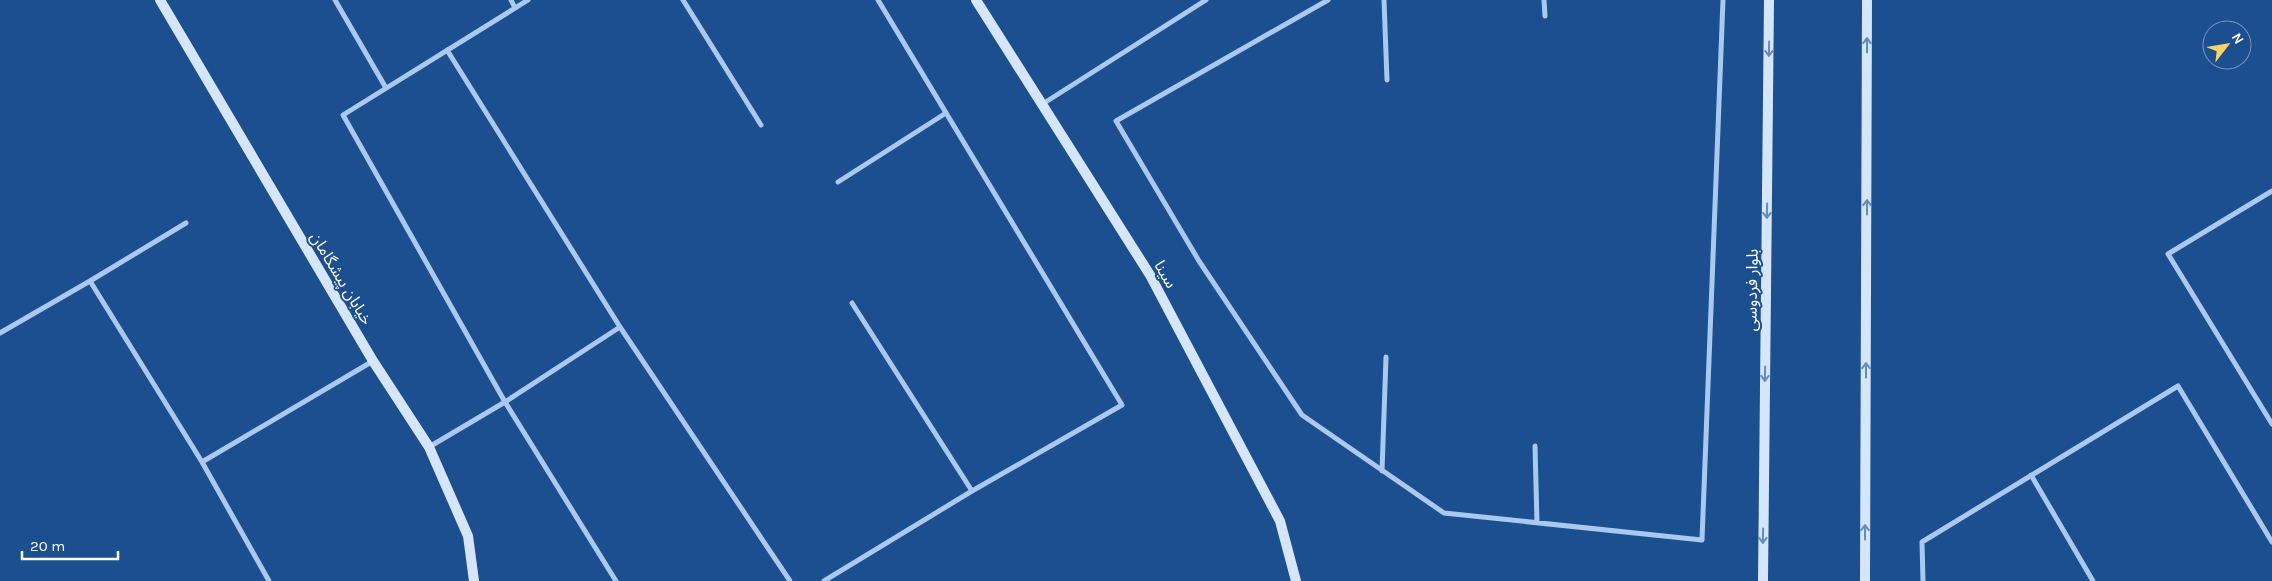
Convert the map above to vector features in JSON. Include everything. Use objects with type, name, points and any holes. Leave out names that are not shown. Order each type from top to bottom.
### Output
[{"type":"street","name":"خیابان پیشگامان","points":[[160,0],[373,361],[429,448],[468,536],[474,581]]},
{"type":"street","points":[[335,0],[386,88]]},
{"type":"street","points":[[511,0],[515,8]]},
{"type":"street","points":[[528,0],[343,115],[505,402],[616,581]]},
{"type":"street","points":[[683,0],[762,125]]},
{"type":"street","points":[[824,581],[972,491],[1122,405],[878,0]]},
{"type":"street","name":"سینا","points":[[976,0],[1040,105],[1155,284],[1280,521],[1296,581]]},
{"type":"street","points":[[1040,105],[1206,0]]},
{"type":"street","points":[[1328,0],[1116,121],[1199,261],[1302,415],[1444,513],[1702,540],[1723,0]]},
{"type":"street","points":[[1384,0],[1387,80]]},
{"type":"street","points":[[1544,0],[1545,16]]},
{"type":"street","name":"بلوار فردوسی","points":[[1763,581],[1769,0]]},
{"type":"street","points":[[1865,581],[1867,0]]},
{"type":"street","points":[[447,50],[620,327],[790,581]]},
{"type":"street","points":[[838,182],[946,113]]},
{"type":"street","points":[[2272,191],[2168,254],[2272,424]]},
{"type":"street","points":[[0,334],[90,282],[186,222]]},
{"type":"street","points":[[90,282],[202,462],[269,581]]},
{"type":"street","points":[[852,303],[972,491]]},
{"type":"street","points":[[429,448],[505,402],[620,327]]},
{"type":"street","points":[[1382,470],[1386,357]]},
{"type":"street","points":[[202,462],[373,361]]},
{"type":"street","points":[[1923,581],[1922,542],[2178,386],[2272,542]]},
{"type":"street","points":[[1535,446],[1537,523]]},
{"type":"street","points":[[2031,475],[2093,581]]}]
